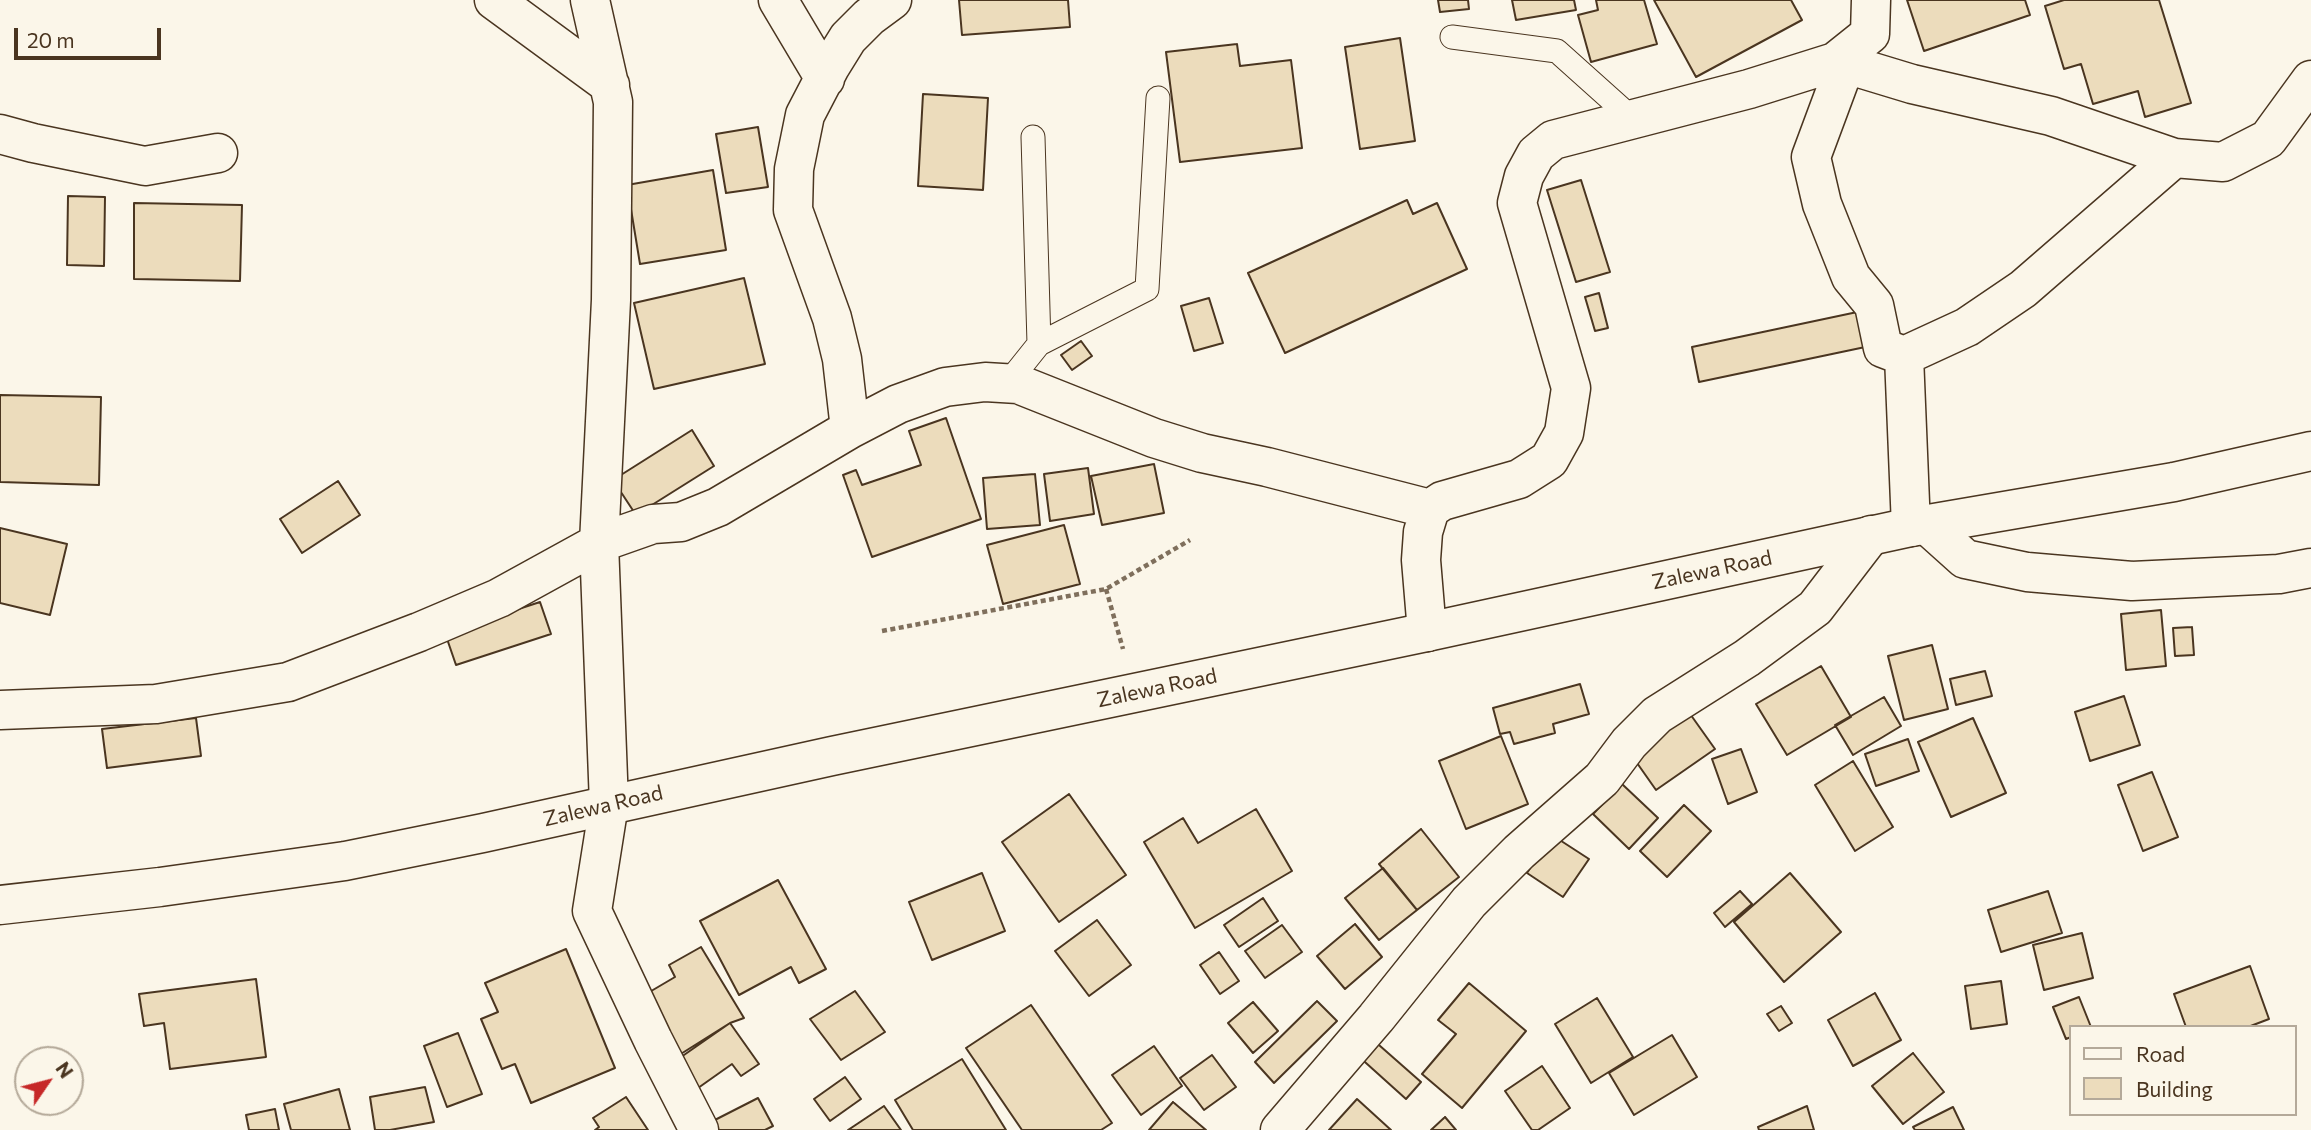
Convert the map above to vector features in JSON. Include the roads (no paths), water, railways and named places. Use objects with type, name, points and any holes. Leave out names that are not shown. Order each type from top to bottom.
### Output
[{"type":"main road","points":[[494,0],[610,85]]},
{"type":"main road","points":[[590,0],[613,102],[611,300],[599,543],[610,804],[592,911],[699,1130]]},
{"type":"main road","points":[[778,0],[825,79]]},
{"type":"main road","points":[[850,429],[842,359],[832,318],[793,210],[794,169],[806,115],[848,38],[869,17],[892,0]]},
{"type":"main road","points":[[1871,0],[1870,34],[1848,58],[1811,157],[1822,204],[1851,277],[1874,305],[1883,348],[1904,356],[1967,327],[2023,289],[2174,158]]},
{"type":"main road","points":[[1427,632],[1421,560],[1423,532],[1430,509],[1442,501],[1519,479],[1549,460],[1564,433],[1571,388],[1517,203],[1524,176],[1536,154],[1553,140],[1749,89],[1848,58],[1912,84],[2051,116],[2174,158],[2223,162],[2268,139],[2311,80]]},
{"type":"main road","points":[[0,134],[145,166],[218,153]]},
{"type":"main road","points":[[1904,356],[1918,526],[1965,559],[2027,572],[2132,581],[2279,574],[2311,568]]},
{"type":"main road","points":[[0,710],[156,704],[288,682],[499,598],[599,543],[653,524],[681,522],[718,508],[850,429],[898,404],[945,387],[985,382],[1018,384],[1154,438],[1202,453],[1268,467],[1430,509]]},
{"type":"main road","name":"Zalewa Road","points":[[0,905],[160,887],[345,861],[1918,526],[2174,482],[2311,451]]},
{"type":"main road","points":[[1280,1130],[1316,1115],[1469,902],[1602,779],[1629,743],[1657,715],[1747,658],[1815,608],[1871,536]]},
{"type":"lane","points":[[1452,37],[1557,51],[1633,120]]},
{"type":"lane","points":[[1007,384],[1039,344],[1147,289],[1158,98]]},
{"type":"lane","points":[[1032,137],[1039,344]]}]
